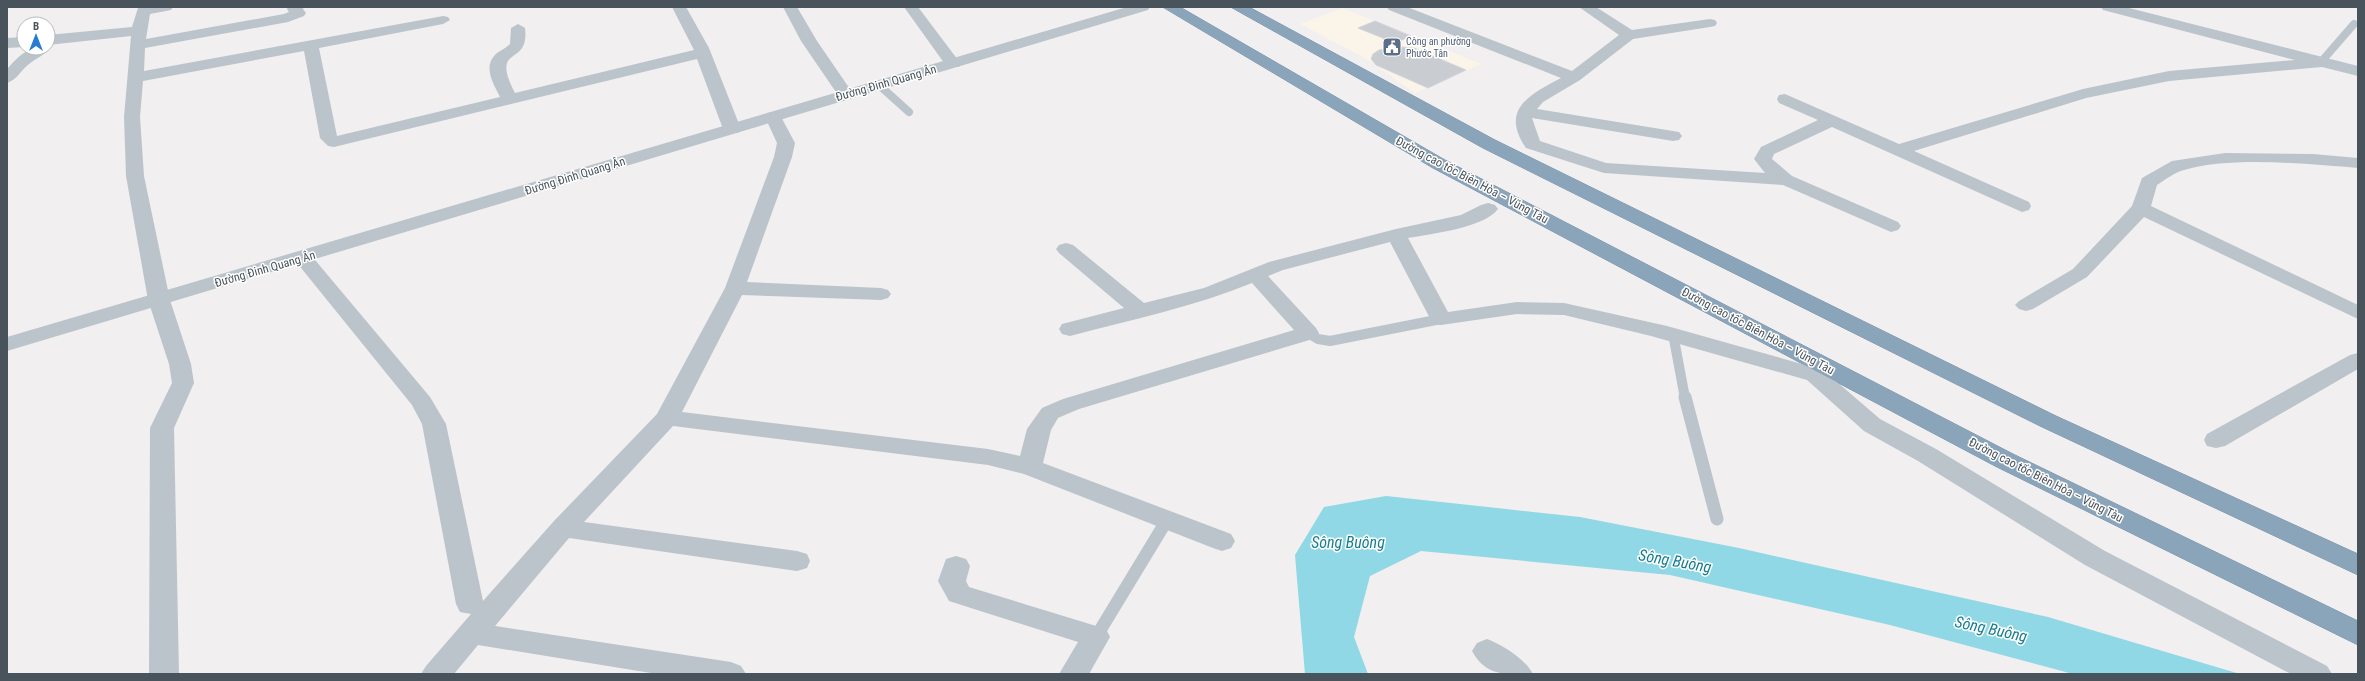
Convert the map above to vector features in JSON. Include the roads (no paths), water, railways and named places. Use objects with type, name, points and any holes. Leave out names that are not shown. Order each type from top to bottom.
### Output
[{"type":"highway","name":"Đường cao tốc Biên Hòa – Vũng Tàu","points":[[1170,7],[1446,168],[2004,460],[2358,634]]},
{"type":"highway","points":[[1238,7],[1489,144],[2048,421],[2358,565]]},
{"type":"street","points":[[164,674],[162,428],[183,383],[180,364],[159,300],[135,176],[132,117],[138,38],[143,9],[166,7]]},
{"type":"street","points":[[56,39],[138,38],[288,18],[299,13],[294,9],[297,7]]},
{"type":"street","points":[[679,7],[703,53],[732,129]]},
{"type":"street","points":[[790,7],[809,41],[846,95]]},
{"type":"street","points":[[911,7],[954,64]]},
{"type":"street","points":[[1394,7],[1574,77]]},
{"type":"street","points":[[1586,7],[1629,35]]},
{"type":"street","points":[[2108,7],[2358,71]]},
{"type":"street","name":"Đường Đinh Quang Ân","points":[[7,344],[303,258],[879,85],[954,64],[1135,8]]},
{"type":"street","points":[[134,78],[443,20]]},
{"type":"street","points":[[1710,23],[1629,35],[1574,77],[1537,98],[1525,112],[1523,120],[1532,144],[1604,168],[1786,180]]},
{"type":"street","points":[[510,100],[497,71],[497,62],[501,56],[516,46],[519,41],[518,28]]},
{"type":"street","points":[[310,44],[329,138],[334,142],[703,53]]},
{"type":"street","points":[[7,78],[23,61],[30,56]]},
{"type":"street","points":[[1897,150],[2083,94],[2169,76],[2322,62]]},
{"type":"street","points":[[1785,99],[2022,206]]},
{"type":"street","points":[[1525,112],[1673,136]]},
{"type":"street","points":[[436,674],[563,528],[667,418],[735,288],[786,143],[773,117]]},
{"type":"street","points":[[1831,121],[1768,151],[1763,159],[1771,169],[1786,180],[1891,226]]},
{"type":"street","points":[[2026,305],[2080,272],[2141,208],[2148,182],[2178,164],[2225,158],[2356,163]]},
{"type":"street","points":[[2141,208],[2358,313]]},
{"type":"street","points":[[1070,329],[1211,292],[1276,266],[1396,235],[1467,220],[1488,209]]},
{"type":"street","points":[[1396,235],[1441,319],[1517,308],[1564,309],[1601,316],[1673,334],[1815,374],[1872,425],[1927,455],[2095,558],[2317,674]]},
{"type":"street","points":[[1066,249],[1140,311]]},
{"type":"street","points":[[303,258],[422,402],[434,424],[470,604]]},
{"type":"street","points":[[1030,467],[1039,429],[1050,413],[1071,404],[1308,332],[1255,274]]},
{"type":"street","points":[[735,288],[881,294]]},
{"type":"street","points":[[2216,440],[2358,360]]},
{"type":"street","points":[[667,418],[988,457],[1030,467],[1222,541]]},
{"type":"street","points":[[563,528],[797,562]]},
{"type":"street","points":[[956,566],[952,581],[959,594],[1096,637],[1074,674]]},
{"type":"street","points":[[471,633],[731,674]]},
{"type":"street","points":[[1487,651],[1518,674]]},
{"type":"lane","points":[[2322,62],[2354,24]]},
{"type":"lane","points":[[879,85],[910,112]]},
{"type":"lane","points":[[1308,332],[1318,339],[1330,341],[1441,319]]},
{"type":"lane","points":[[1673,334],[1688,415],[1717,519]]},
{"type":"lane","points":[[1096,637],[1167,520]]},
{"type":"water","name":"Sông Buông","points":[[1386,496],[1580,517],[1739,548],[2048,617],[2240,674],[2073,674],[1890,625],[1670,575],[1421,551],[1370,576],[1354,637],[1368,674],[1305,674],[1295,555],[1324,507]]},
{"type":"place","name":"Công an phường Phước Tân","points":[[1392,47]]}]
